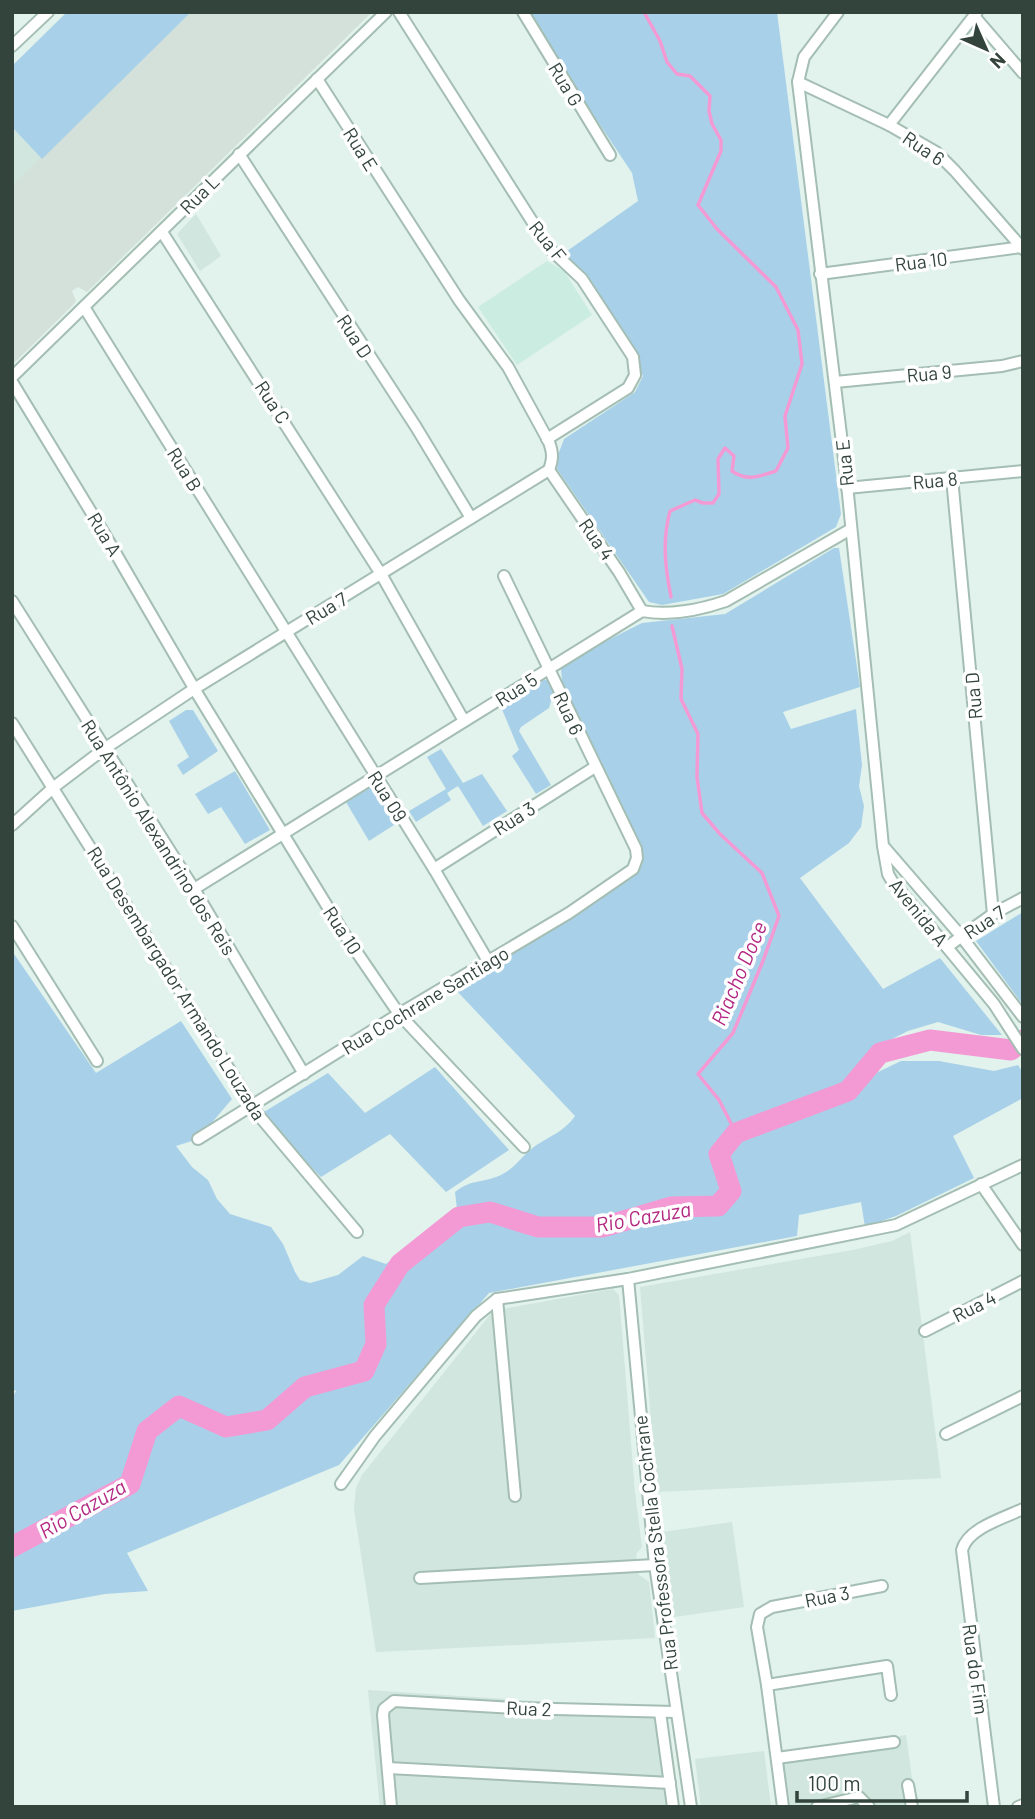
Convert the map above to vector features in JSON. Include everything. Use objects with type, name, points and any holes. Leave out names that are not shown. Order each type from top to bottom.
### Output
[{"type":"street","points":[[12,46],[48,12]]},
{"type":"street","name":"Rua L","points":[[12,379],[386,12]]},
{"type":"street","name":"Rua F","points":[[399,12],[549,248],[582,279],[633,357],[635,375],[628,388],[547,439]]},
{"type":"street","name":"Rua G","points":[[523,12],[610,155]]},
{"type":"street","points":[[797,82],[804,57],[838,12]]},
{"type":"street","points":[[889,125],[976,14],[1023,73]]},
{"type":"street","name":"Rua E","points":[[317,79],[459,300],[508,367],[553,453],[549,470]]},
{"type":"street","name":"Rua E","points":[[797,82],[847,488],[883,846]]},
{"type":"street","name":"Rua 6","points":[[797,82],[889,125],[936,152],[1022,248]]},
{"type":"street","name":"Rua D","points":[[239,154],[416,427],[471,518]]},
{"type":"street","name":"Rua C","points":[[162,232],[381,574]]},
{"type":"street","name":"Rua 10","points":[[820,274],[1022,248]]},
{"type":"street","name":"Rua B","points":[[84,307],[286,632]]},
{"type":"street","name":"Rua 9","points":[[835,382],[1023,362]]},
{"type":"street","name":"Rua A","points":[[12,379],[194,689]]},
{"type":"street","name":"Rua 7","points":[[12,825],[54,787],[104,749],[194,689],[549,470]]},
{"type":"street","name":"Rua 4","points":[[549,470],[619,572],[642,611]]},
{"type":"street","name":"Rua 8","points":[[847,488],[1023,471]]},
{"type":"street","name":"Rua D","points":[[953,478],[993,914]]},
{"type":"street","points":[[642,611],[658,614],[726,601],[851,528]]},
{"type":"street","points":[[381,574],[464,721]]},
{"type":"street","name":"Rua 6","points":[[504,576],[636,849]]},
{"type":"street","name":"Rua Antônio Alexandrino dos Reis","points":[[12,601],[194,889],[304,1074]]},
{"type":"street","name":"Rua 5","points":[[194,889],[642,611]]},
{"type":"street","name":"Rua 09","points":[[286,632],[488,961]]},
{"type":"street","name":"Rua 10","points":[[194,689],[343,932],[400,1014],[524,1147]]},
{"type":"street","name":"Rua Desembargador Armando Louzada","points":[[12,723],[252,1106],[356,1232]]},
{"type":"street","name":"Rua 3","points":[[433,869],[595,767]]},
{"type":"street","name":"Avenida A","points":[[883,846],[961,936],[1021,1014]]},
{"type":"street","name":"Avenida A","points":[[883,846],[888,874],[892,881],[979,986],[1023,1049]]},
{"type":"street","name":"Rua Cochrane Santiago","points":[[198,1139],[621,879],[633,869],[637,858],[636,849]]},
{"type":"street","name":"Rua 7","points":[[947,947],[993,914],[1023,898]]},
{"type":"street","points":[[12,926],[97,1061]]},
{"type":"street","points":[[341,1484],[390,1418],[476,1316],[496,1299],[628,1279],[896,1225],[1023,1164]]},
{"type":"street","points":[[981,1184],[1023,1245]]},
{"type":"street","name":"Rua Professora Stella Cochrane","points":[[628,1279],[655,1565],[691,1807]]},
{"type":"street","name":"Rua 4","points":[[925,1331],[1023,1281]]},
{"type":"street","points":[[496,1299],[515,1496]]},
{"type":"street","points":[[946,1434],[1023,1396]]},
{"type":"street","name":"Rua do Fim","points":[[994,1807],[963,1546],[973,1534],[1023,1509]]},
{"type":"street","points":[[420,1578],[655,1565]]},
{"type":"street","name":"Rua 3","points":[[767,1685],[757,1627],[760,1614],[772,1607],[882,1586]]},
{"type":"street","points":[[783,1807],[767,1685],[887,1666],[891,1695]]},
{"type":"street","name":"Rua 2","points":[[388,1768],[383,1715],[388,1704],[398,1700],[515,1708],[676,1712]]},
{"type":"street","points":[[660,1712],[673,1807]]},
{"type":"street","points":[[777,1758],[894,1742]]},
{"type":"street","points":[[391,1807],[388,1768],[670,1783]]},
{"type":"street","points":[[908,1785],[912,1807]]},
{"type":"street","points":[[817,1807],[859,1797],[869,1807]]},
{"type":"shaded area","points":[[67,12],[191,12],[42,159],[12,127],[12,66]]},
{"type":"shaded area","points":[[191,12],[372,12],[87,292],[78,287],[72,291],[76,301],[73,305],[12,365],[12,186]]},
{"type":"shaded area","points":[[525,12],[777,12],[841,514],[836,527],[723,594],[662,605],[649,602],[557,469],[558,455],[564,439],[635,392],[643,376],[582,276],[560,256],[638,201],[632,173]]},
{"type":"shaded area","points":[[12,127],[42,159],[12,186]]},
{"type":"shaded area","points":[[196,214],[221,256],[200,271],[177,234]]},
{"type":"shaded area","points":[[547,261],[564,271],[592,315],[517,365],[478,307]]},
{"type":"shaded area","points":[[834,548],[839,548],[860,687],[783,712],[791,729],[856,709],[862,765],[859,786],[864,806],[861,827],[849,843],[800,878],[883,989],[940,958],[1002,1035],[981,1035],[938,1022],[908,1031],[878,1046],[851,1072],[855,1093],[878,1072],[901,1061],[939,1061],[994,1071],[1018,1065],[1023,1073],[1023,1098],[953,1136],[974,1178],[896,1216],[865,1227],[861,1202],[799,1215],[797,1236],[489,1293],[339,1465],[127,1553],[148,1591],[105,1594],[12,1611],[12,1398],[16,1391],[12,1389],[12,951],[96,1073],[181,1021],[232,1099],[198,1139],[176,1146],[192,1167],[208,1180],[217,1199],[230,1214],[271,1227],[283,1244],[300,1280],[310,1283],[338,1275],[363,1256],[386,1264],[457,1209],[455,1192],[465,1185],[508,1171],[530,1150],[562,1129],[575,1116],[454,988],[574,917],[628,880],[637,872],[642,858],[641,847],[562,681],[561,669],[602,643],[642,623],[725,614]]},
{"type":"shaded area","points":[[544,680],[549,680],[554,691],[549,708],[519,731],[551,785],[536,794],[512,756],[519,750],[501,707]]},
{"type":"shaded area","points":[[186,710],[193,710],[218,751],[183,775],[177,765],[189,757],[169,721]]},
{"type":"shaded area","points":[[441,749],[463,783],[482,774],[507,811],[483,826],[458,786],[447,793],[451,800],[416,822],[409,811],[446,789],[427,757]]},
{"type":"shaded area","points":[[235,771],[270,830],[245,844],[221,807],[208,814],[195,794]]},
{"type":"shaded area","points":[[367,787],[382,795],[397,823],[369,841],[346,802]]},
{"type":"shaded area","points":[[1023,912],[1023,1005],[976,941]]},
{"type":"shaded area","points":[[435,1067],[509,1150],[446,1192],[390,1134],[321,1177],[259,1115],[328,1073],[365,1113]]},
{"type":"shaded area","points":[[910,1232],[941,1478],[657,1492],[640,1287],[853,1250],[892,1241]]},
{"type":"shaded area","points":[[613,1289],[619,1295],[642,1547],[636,1554],[639,1575],[649,1582],[655,1638],[376,1652],[354,1509],[356,1488],[362,1475],[493,1311],[494,1319],[502,1309]]},
{"type":"shaded area","points":[[732,1522],[744,1607],[674,1617],[663,1532]]},
{"type":"shaded area","points":[[368,1690],[656,1709],[674,1807],[380,1807]]},
{"type":"shaded area","points":[[906,1735],[916,1807],[786,1807],[777,1758]]},
{"type":"shaded area","points":[[764,1751],[771,1807],[701,1807],[695,1759]]},
{"type":"waterway","name":"Riacho Doce","points":[[644,12],[660,41],[667,62],[677,74],[690,76],[710,96],[709,111],[712,124],[721,140],[721,151],[698,205],[717,229],[776,287],[798,330],[802,364],[785,416],[788,448],[776,471],[754,477],[738,474],[732,471],[734,456],[725,448],[718,459],[719,494],[713,503],[695,500],[670,511],[665,554],[671,597]]},
{"type":"waterway","name":"Riacho Doce","points":[[672,626],[682,669],[681,699],[698,734],[697,777],[702,813],[720,834],[762,873],[779,916],[733,1033],[698,1074],[719,1100],[736,1133]]},
{"type":"waterway","name":"Rio Cazuza","points":[[12,1547],[130,1484],[147,1431],[179,1406],[226,1427],[267,1420],[305,1387],[364,1371],[376,1344],[374,1305],[400,1264],[459,1217],[490,1212],[538,1227],[603,1227],[671,1207],[718,1206],[731,1191],[719,1154],[736,1133],[848,1091],[880,1053],[930,1040],[1011,1050],[1023,1040]]}]
